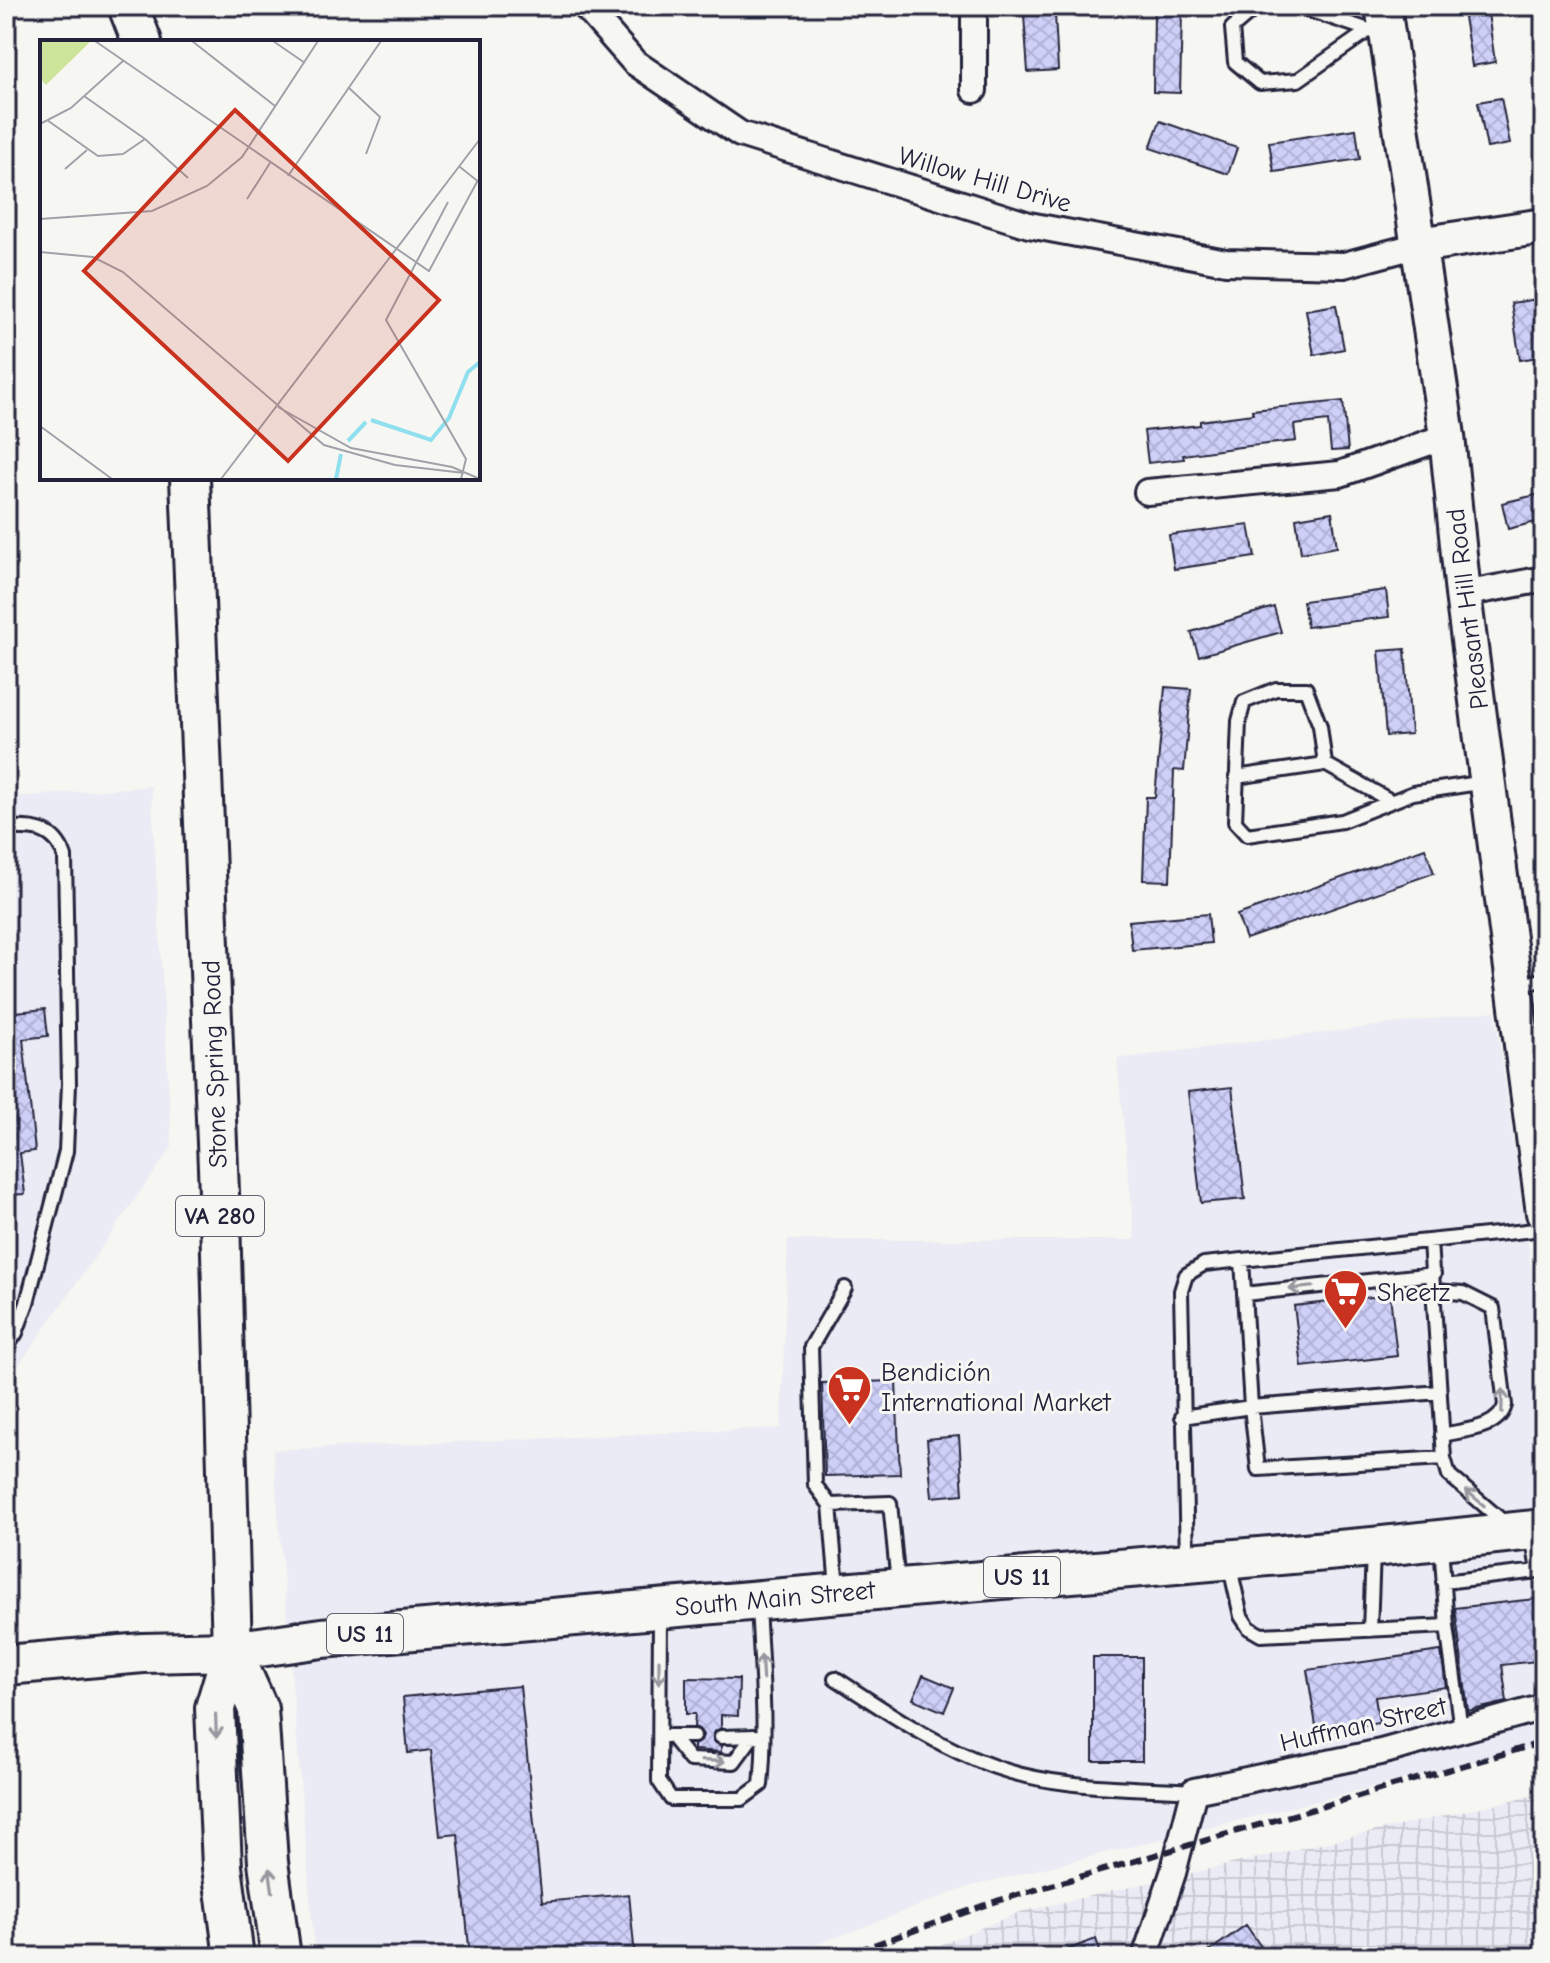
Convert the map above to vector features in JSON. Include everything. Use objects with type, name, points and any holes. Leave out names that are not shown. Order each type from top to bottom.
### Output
[{"type":"main road","points":[[128,6],[141,40]]},
{"type":"main road","name":"Stone Spring Road","points":[[190,480],[220,1217],[232,1651],[215,1708],[222,1867],[234,1957]]},
{"type":"main road","name":"South Main Street","points":[[6,1665],[143,1653],[232,1651],[322,1638],[1530,1531]]},
{"type":"main road","name":"Stone Spring Road","points":[[232,1651],[258,1709],[268,1862],[281,1957]]},
{"type":"street","name":"Willow Hill Drive","points":[[585,6],[634,62],[740,134],[1029,225],[1226,262],[1344,265],[1419,245]]},
{"type":"street","points":[[974,6],[974,90]]},
{"type":"street","name":"Pleasant Hill Road","points":[[1379,22],[1419,245],[1447,436],[1463,594],[1488,781],[1529,984],[1530,1063],[1544,1213]]},
{"type":"street","points":[[1419,245],[1544,226]]},
{"type":"street","points":[[1147,492],[1340,474],[1447,436]]},
{"type":"street","points":[[1463,594],[1544,579]]},
{"type":"street","name":"Huffman Street","points":[[1194,1791],[1381,1752],[1544,1707]]},
{"type":"street","points":[[1145,1957],[1173,1873],[1194,1791]]},
{"type":"lane","points":[[1278,6],[1253,10],[1232,28],[1235,62],[1260,83],[1298,80],[1379,22]]},
{"type":"lane","points":[[1296,6],[1379,22]]},
{"type":"lane","points":[[1325,764],[1320,726],[1306,689],[1276,689],[1244,702],[1239,721],[1235,822],[1247,835],[1342,821],[1413,793],[1488,781]]},
{"type":"lane","points":[[1236,777],[1325,764],[1391,801]]},
{"type":"lane","points":[[6,828],[43,830],[59,844],[65,857],[69,1103],[66,1151],[27,1303],[16,1333],[6,1348]]},
{"type":"lane","points":[[1187,1563],[1182,1283],[1189,1272],[1202,1264],[1544,1229]]},
{"type":"lane","points":[[1430,1241],[1442,1435],[1449,1475],[1530,1531],[1538,1571],[1443,1582]]},
{"type":"lane","points":[[1242,1260],[1258,1469],[1377,1460],[1402,1454],[1444,1458]]},
{"type":"lane","points":[[1244,1294],[1434,1274]]},
{"type":"lane","points":[[837,1592],[830,1505],[815,1485],[811,1347],[845,1288]]},
{"type":"lane","points":[[1435,1291],[1463,1293],[1493,1308],[1505,1405],[1503,1415],[1493,1423],[1442,1435]]},
{"type":"lane","points":[[1182,1417],[1251,1407],[1298,1404],[1330,1408],[1401,1403],[1440,1392]]},
{"type":"lane","points":[[1298,1404],[1300,1418]]},
{"type":"lane","points":[[1377,1445],[1377,1460]]},
{"type":"lane","points":[[1352,1447],[1353,1462]]},
{"type":"lane","points":[[1330,1448],[1331,1464]]},
{"type":"lane","points":[[1302,1452],[1303,1466]]},
{"type":"lane","points":[[830,1505],[890,1503],[898,1587]]},
{"type":"lane","points":[[1441,1541],[1447,1626],[1461,1730]]},
{"type":"lane","points":[[1370,1630],[1373,1547]]},
{"type":"lane","points":[[1228,1559],[1241,1616],[1249,1628],[1261,1635],[1447,1626]]},
{"type":"lane","points":[[660,1608],[665,1736],[659,1781],[671,1799],[742,1799],[761,1785],[758,1599]]},
{"type":"lane","points":[[835,1678],[914,1728],[1002,1769],[1052,1780],[1109,1787],[1194,1791]]},
{"type":"lane","points":[[665,1736],[690,1760],[734,1762],[758,1736]]},
{"type":"lane","points":[[665,1736],[694,1736]]},
{"type":"lane","points":[[721,1737],[758,1736]]},
{"type":"shaded area","points":[[151,786],[172,1147],[9,1379],[18,1639],[6,1640],[6,798]]},
{"type":"shaded area","points":[[1495,1011],[1539,1324],[1544,1324],[1544,1745],[971,1886],[784,1957],[315,1957],[273,1450],[781,1428],[788,1240],[1135,1240],[1117,1059]]},
{"type":"shaded area","points":[[1544,1793],[1544,1957],[911,1957],[1020,1912]]},
{"type":"building","points":[[1154,12],[1182,12],[1180,93],[1153,92]]},
{"type":"building","points":[[1488,13],[1495,62],[1472,66],[1464,17]]},
{"type":"building","points":[[1055,14],[1058,70],[1028,72],[1024,15]]},
{"type":"building","points":[[1501,98],[1510,144],[1487,148],[1478,102]]},
{"type":"building","points":[[1160,121],[1237,148],[1228,174],[1150,148]]},
{"type":"building","points":[[1356,129],[1360,159],[1274,172],[1269,142]]},
{"type":"building","points":[[1544,298],[1544,356],[1520,360],[1511,303]]},
{"type":"building","points":[[1336,305],[1344,349],[1314,355],[1306,310]]},
{"type":"building","points":[[1343,401],[1348,450],[1331,451],[1328,421],[1294,425],[1296,441],[1183,455],[1184,459],[1148,463],[1144,431],[1200,425],[1200,421],[1253,414],[1252,410]]},
{"type":"building","points":[[1544,493],[1544,520],[1508,529],[1502,503]]},
{"type":"building","points":[[1332,512],[1337,547],[1301,553],[1296,518]]},
{"type":"building","points":[[1249,525],[1255,557],[1174,569],[1169,535]]},
{"type":"building","points":[[1386,590],[1389,617],[1307,627],[1303,601]]},
{"type":"building","points":[[1274,607],[1281,632],[1199,656],[1191,632]]},
{"type":"building","points":[[1405,649],[1411,734],[1386,736],[1379,651]]},
{"type":"building","points":[[1165,687],[1191,689],[1184,771],[1174,770],[1170,881],[1143,880],[1146,797],[1155,797]]},
{"type":"building","points":[[1425,848],[1434,873],[1246,939],[1237,915]]},
{"type":"building","points":[[1208,914],[1211,943],[1132,950],[1129,921]]},
{"type":"building","points":[[45,1009],[48,1036],[23,1039],[35,1151],[20,1153],[25,1194],[6,1195],[6,1013]]},
{"type":"building","points":[[1232,1087],[1245,1199],[1201,1203],[1188,1092]]},
{"type":"building","name":"Sheetz","points":[[1390,1295],[1397,1356],[1302,1367],[1294,1306]]},
{"type":"building","points":[[896,1381],[900,1474],[825,1476],[822,1383]]},
{"type":"building","points":[[959,1436],[963,1494],[932,1497],[927,1439]]},
{"type":"building","points":[[1544,1598],[1544,1660],[1502,1665],[1507,1702],[1468,1711],[1455,1608]]},
{"type":"building","points":[[1441,1651],[1446,1687],[1375,1697],[1379,1723],[1317,1732],[1307,1670]]},
{"type":"building","points":[[1093,1657],[1142,1657],[1142,1761],[1093,1761]]},
{"type":"building","points":[[923,1675],[954,1688],[944,1712],[913,1699]]},
{"type":"building","points":[[686,1678],[739,1679],[738,1716],[721,1715],[721,1728],[713,1733],[713,1741],[721,1746],[721,1752],[694,1750],[694,1745],[701,1741],[703,1735],[694,1727],[695,1714],[686,1714]]},
{"type":"building","points":[[520,1686],[542,1902],[629,1894],[635,1957],[470,1957],[458,1834],[440,1836],[431,1750],[408,1753],[403,1697]]},
{"type":"building","points":[[1246,1925],[1268,1957],[1201,1957]]},
{"type":"building","points":[[1096,1939],[1102,1957],[1053,1957],[1053,1955]]},
{"type":"railway","points":[[840,1957],[997,1901],[1544,1742]]},
{"type":"place","name":"Sheetz","points":[[1346,1331]]},
{"type":"place","name":"Bendición International Market","points":[[850,1426]]}]
